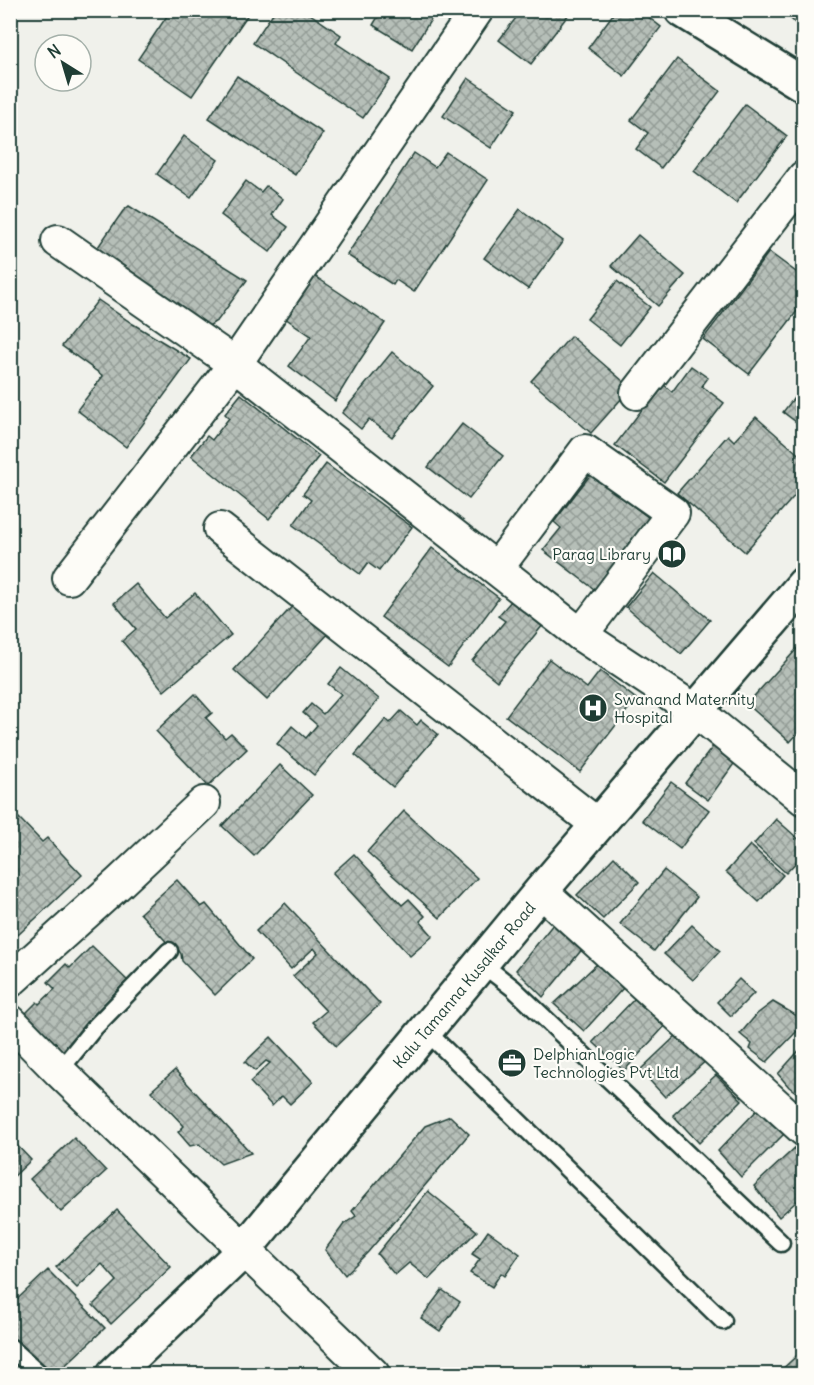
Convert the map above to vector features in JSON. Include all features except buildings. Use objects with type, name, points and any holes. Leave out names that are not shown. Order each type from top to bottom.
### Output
[{"type":"main road","points":[[682,10],[804,85]]},
{"type":"main road","name":"Kalu Tamanna Kusalkar Road","points":[[114,1374],[243,1251],[597,825],[799,597]]},
{"type":"street","points":[[69,578],[235,364],[477,10]]},
{"type":"street","points":[[637,393],[804,177]]},
{"type":"street","points":[[58,241],[235,364],[580,635],[696,711],[804,799]]},
{"type":"street","points":[[496,568],[585,452],[673,513],[580,635]]},
{"type":"street","points":[[220,529],[597,825]]},
{"type":"street","points":[[10,981],[204,803]]},
{"type":"street","points":[[542,891],[804,1130]]},
{"type":"street","points":[[10,1021],[243,1251],[373,1374]]},
{"type":"lane","points":[[59,1071],[94,1028],[169,951]]},
{"type":"lane","points":[[482,964],[513,988],[781,1243]]},
{"type":"lane","points":[[426,1030],[723,1321]]},
{"type":"lane","points":[[10,1347],[40,1374]]},
{"type":"place","name":"Parag Library","points":[[672,554]]},
{"type":"place","name":"Swanand Maternity Hospital","points":[[593,708]]},
{"type":"place","name":"DelphianLogic Technologies Pvt Ltd","points":[[512,1063]]}]
